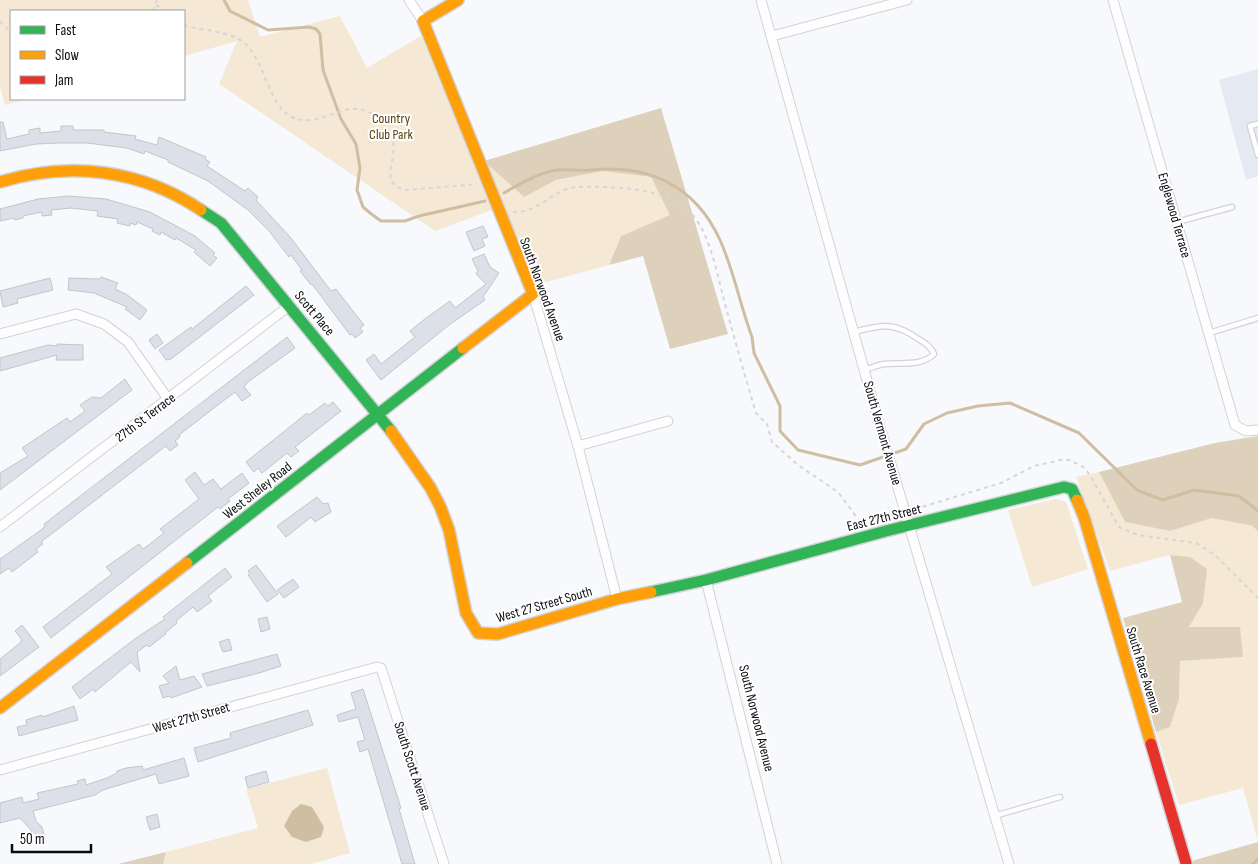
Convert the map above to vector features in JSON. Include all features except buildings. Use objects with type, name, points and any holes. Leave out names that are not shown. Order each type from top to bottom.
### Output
[{"type":"street","name":"South Norwood Avenue","points":[[409,0],[422,21],[533,294],[578,446],[617,599]]},
{"type":"street","points":[[422,21],[458,0]]},
{"type":"street","name":"South Vermont Avenue","points":[[761,0],[880,427],[1009,864]]},
{"type":"street","points":[[772,36],[906,0]]},
{"type":"street","name":"Englewood Terrace","points":[[1113,0],[1235,425],[1246,431],[1258,430]]},
{"type":"street","name":"Scott Place","points":[[0,182],[23,176],[62,170],[101,171],[146,181],[182,197],[221,223],[380,414],[430,487],[449,530],[466,613],[478,633]]},
{"type":"street","name":"West Sheley Road","points":[[0,708],[533,294]]},
{"type":"street","name":"27th St Terrace","points":[[0,527],[290,306]]},
{"type":"street","points":[[0,334],[76,314],[104,324],[128,342],[168,399]]},
{"type":"street","points":[[578,446],[668,421]]},
{"type":"street","name":"East 27th Street","points":[[617,599],[706,580],[908,522],[1064,487],[1069,488]]},
{"type":"street","name":"South Race Avenue","points":[[1069,488],[1072,489],[1084,518],[1186,863]]},
{"type":"street","name":"South Norwood Avenue","points":[[706,580],[777,864]]},
{"type":"street","name":"West 27 Street South","points":[[478,633],[498,634],[617,599]]},
{"type":"street","name":"West 27th Street","points":[[0,770],[342,675],[377,667],[381,668]]},
{"type":"street","name":"South Scott Avenue","points":[[381,668],[444,864]]},
{"type":"lane","points":[[1258,124],[1250,126],[1258,155]]},
{"type":"lane","points":[[1177,222],[1232,207]]},
{"type":"lane","points":[[1209,333],[1258,318]]},
{"type":"lane","points":[[854,332],[879,325],[895,326],[911,333],[932,348],[934,354],[931,357],[915,362],[882,364],[864,370]]},
{"type":"lane","points":[[994,816],[1060,797]]},
{"type":"path","points":[[154,10],[157,0]]},
{"type":"path","points":[[156,5],[164,10]]},
{"type":"path","points":[[0,21],[10,33]]},
{"type":"path","points":[[185,25],[230,35],[243,42],[253,54],[277,101],[288,115],[299,119],[308,119],[360,108],[369,111],[390,133],[394,148],[390,173],[396,188],[414,190],[482,183]]},
{"type":"path","points":[[507,210],[524,213],[570,187],[594,186],[622,187],[668,198],[690,212],[702,232],[717,272],[756,413],[767,424],[772,442],[810,473],[838,492],[861,523],[888,519]]},
{"type":"path","points":[[908,522],[916,514],[915,508],[1001,482],[1034,466],[1070,460],[1084,468],[1091,476],[1119,527],[1138,535],[1196,543],[1214,555],[1258,598]]},
{"type":"shaded area","points":[[1258,69],[1258,176],[1246,180],[1219,80]]},
{"type":"shaded area","points":[[661,108],[728,334],[670,349],[643,256],[609,265],[621,236],[670,215],[651,177],[603,171],[556,180],[524,197],[484,161]]},
{"type":"shaded area","points":[[1258,436],[1258,532],[1253,526],[1212,518],[1170,531],[1125,522],[1099,472],[1215,443]]},
{"type":"shaded area","points":[[1170,555],[1190,557],[1207,569],[1203,603],[1189,627],[1240,627],[1243,657],[1180,661],[1179,699],[1170,727],[1156,732],[1123,618],[1182,602]]},
{"type":"shaded area","points":[[301,804],[312,807],[324,827],[321,837],[306,842],[292,837],[284,826],[292,811]]},
{"type":"shaded area","points":[[1258,842],[1258,864],[1191,864],[1195,860]]},
{"type":"shaded area","points":[[166,852],[163,864],[118,864]]},
{"type":"green space","name":"Country Club Park","points":[[0,0],[248,0],[260,37],[340,16],[367,68],[421,36],[492,210],[435,231],[219,84],[237,41],[185,56],[185,10],[10,10],[10,100],[23,100],[5,105],[0,87]]},
{"type":"green space","points":[[484,161],[524,196],[556,180],[603,171],[651,177],[671,215],[621,236],[609,265],[539,284]]},
{"type":"green space","points":[[1099,472],[1125,522],[1170,531],[1212,518],[1253,526],[1258,532],[1258,841],[1243,788],[1179,805],[1156,732],[1170,727],[1179,699],[1180,661],[1243,657],[1188,627],[1203,603],[1190,557],[1169,555],[1110,571],[1076,477]]},
{"type":"green space","points":[[1056,499],[1066,502],[1088,569],[1032,587],[1008,510]]},
{"type":"green space","points":[[327,768],[350,853],[311,864],[163,864],[166,852],[258,828],[246,789]]},
{"type":"waterway","points":[[224,0],[230,11],[268,30],[309,27],[316,29],[320,34],[323,70],[341,119],[356,144],[360,168],[357,190],[363,207],[370,213],[381,221],[405,221],[485,201]]},
{"type":"waterway","points":[[504,193],[529,179],[549,171],[611,169],[650,175],[667,182],[683,192],[710,221],[720,240],[752,337],[754,353],[780,406],[780,431],[798,450],[860,465],[906,449],[924,424],[947,413],[978,406],[1010,403],[1079,433],[1137,490],[1163,500],[1194,490],[1239,496],[1258,511]]},
{"type":"waterway","points":[[1253,864],[1258,859]]},
{"type":"traffic: fast","points":[[201,210],[221,223],[391,431]]},
{"type":"traffic: fast","points":[[187,563],[463,348]]},
{"type":"traffic: fast","points":[[651,592],[706,580],[886,531],[1064,487],[1072,489],[1077,500]]},
{"type":"traffic: slow","points":[[458,0],[423,21],[533,294],[463,348]]},
{"type":"traffic: slow","points":[[0,182],[26,175],[52,172],[104,173],[154,185],[178,196],[201,210]]},
{"type":"traffic: slow","points":[[391,431],[430,487],[440,506],[449,530],[466,613],[478,633],[498,634],[617,599],[651,592]]},
{"type":"traffic: slow","points":[[1077,500],[1084,517],[1151,744]]},
{"type":"traffic: slow","points":[[0,708],[187,563]]},
{"type":"traffic: jam","points":[[1151,744],[1186,863]]}]
